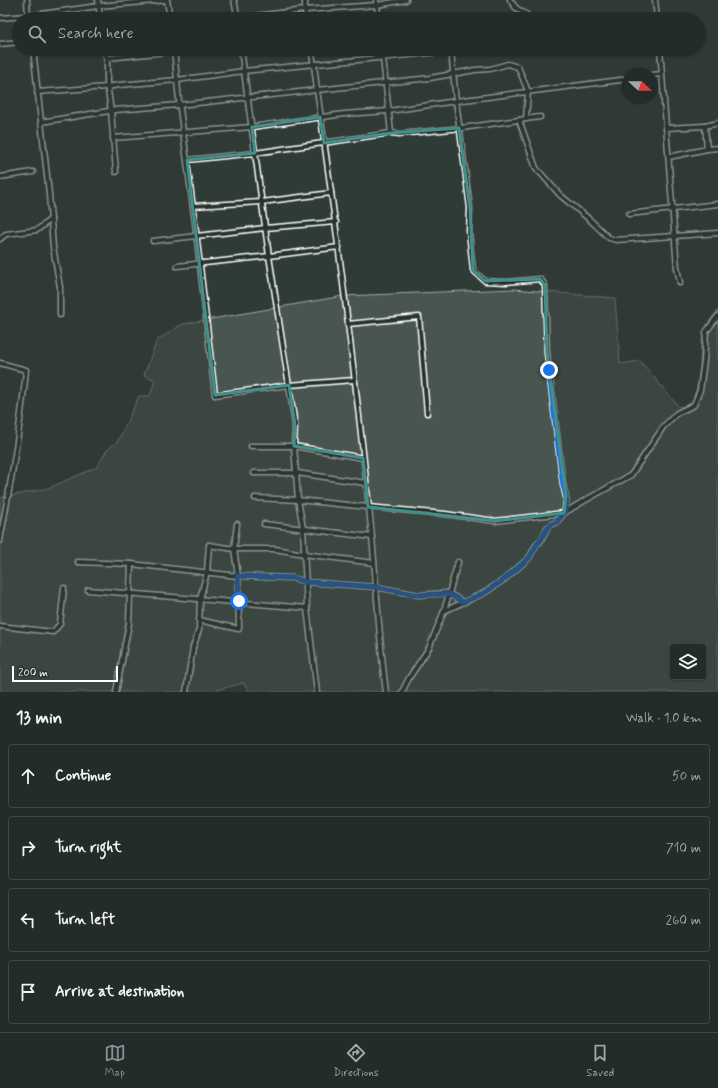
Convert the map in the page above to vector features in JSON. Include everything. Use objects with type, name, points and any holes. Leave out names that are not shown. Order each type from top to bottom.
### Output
[{"type":"street","points":[[27,0],[27,12]]},
{"type":"street","points":[[98,0],[99,12]]},
{"type":"street","points":[[62,12],[98,6],[167,0],[169,12]]},
{"type":"street","points":[[234,0],[237,12]]},
{"type":"street","points":[[305,0],[305,10]]},
{"type":"street","points":[[290,12],[406,0]]},
{"type":"street","points":[[510,0],[516,8],[522,12]]},
{"type":"street","points":[[655,0],[656,12]]},
{"type":"street","points":[[377,2],[378,12]]},
{"type":"street","points":[[0,18],[12,18]]},
{"type":"street","points":[[0,44],[12,43]]},
{"type":"street","points":[[34,56],[53,247],[60,287],[60,314]]},
{"type":"street","points":[[116,172],[111,111],[107,87],[107,58],[124,56]]},
{"type":"street","points":[[175,56],[179,105],[216,395],[289,385],[354,380]]},
{"type":"street","points":[[242,56],[269,256],[295,425],[294,446],[298,500],[303,528],[307,608],[317,692]]},
{"type":"street","points":[[312,56],[336,222],[348,324],[372,537],[386,692]]},
{"type":"street","points":[[37,92],[107,87],[244,71],[402,56]]},
{"type":"street","points":[[444,611],[484,593],[505,579],[529,558],[547,528],[557,522],[564,513],[567,505],[563,485],[547,353],[545,285],[540,279],[506,282],[485,281],[473,270],[469,232],[470,208],[451,56]]},
{"type":"street","points":[[661,56],[680,283]]},
{"type":"street","points":[[383,58],[391,133]]},
{"type":"street","points":[[41,122],[111,111],[386,84],[490,69],[508,64],[514,65],[518,68],[528,91],[526,119]]},
{"type":"street","points":[[658,74],[662,74]]},
{"type":"street","points":[[113,138],[252,127],[344,114],[389,111],[528,91],[622,80]]},
{"type":"street","points":[[187,160],[255,153],[391,133],[400,134],[459,128],[540,117]]},
{"type":"street","points":[[519,120],[536,168],[560,195],[609,238],[616,240],[718,233]]},
{"type":"street","points":[[666,128],[705,126],[718,123]]},
{"type":"street","points":[[705,126],[707,149]]},
{"type":"street","points":[[669,157],[718,148]]},
{"type":"street","points":[[0,177],[33,172]]},
{"type":"street","points":[[193,206],[262,202],[331,192]]},
{"type":"street","points":[[629,214],[718,204]]},
{"type":"street","points":[[0,240],[6,234],[37,230],[50,219]]},
{"type":"street","points":[[153,241],[265,228],[336,222]]},
{"type":"street","points":[[177,266],[338,247]]},
{"type":"street","points":[[255,498],[298,500],[445,514],[495,521],[564,513],[584,500],[631,475],[664,426],[677,413],[694,406],[700,390],[706,332],[718,316]]},
{"type":"street","points":[[348,324],[419,317],[427,413]]},
{"type":"street","points":[[0,363],[26,370],[23,408],[0,541]]},
{"type":"street","points":[[251,446],[294,446],[363,458]]},
{"type":"street","points":[[254,473],[296,473],[366,483]]},
{"type":"street","points":[[199,620],[239,629],[238,576],[234,549],[237,524]]},
{"type":"street","points":[[264,524],[372,537]]},
{"type":"street","points":[[186,692],[193,647],[199,630],[200,599],[206,572],[209,545],[234,549],[276,549],[374,563]]},
{"type":"street","points":[[78,562],[131,564],[238,576],[293,578],[306,582],[376,587],[419,595],[448,594],[463,602]]},
{"type":"street","points":[[402,692],[408,678],[429,648],[444,611],[458,562]]},
{"type":"street","points":[[116,692],[129,623],[131,564]]},
{"type":"street","points":[[0,626],[53,632],[60,624],[64,588]]},
{"type":"street","points":[[88,590],[130,592],[307,608]]},
{"type":"highlighted area","points":[[320,117],[324,143],[391,133],[459,128],[470,208],[473,270],[485,281],[540,279],[545,285],[547,353],[566,495],[564,513],[495,521],[368,507],[363,458],[294,446],[295,425],[289,385],[215,395],[187,160],[255,153],[252,127]]},
{"type":"shaded area","points":[[514,289],[615,298],[620,364],[640,361],[679,407],[692,404],[697,387],[701,344],[707,324],[718,310],[718,692],[250,692],[243,683],[217,690],[216,692],[0,692],[0,498],[49,488],[97,467],[107,450],[118,441],[139,396],[150,396],[155,380],[144,375],[157,340],[183,324],[343,296]]},
{"type":"route","points":[[239,601],[238,576],[293,578],[306,582],[376,587],[419,595],[448,594],[463,602],[484,593],[505,579],[529,558],[538,542],[540,542],[547,528],[562,518],[567,505],[563,485],[549,370]]}]
